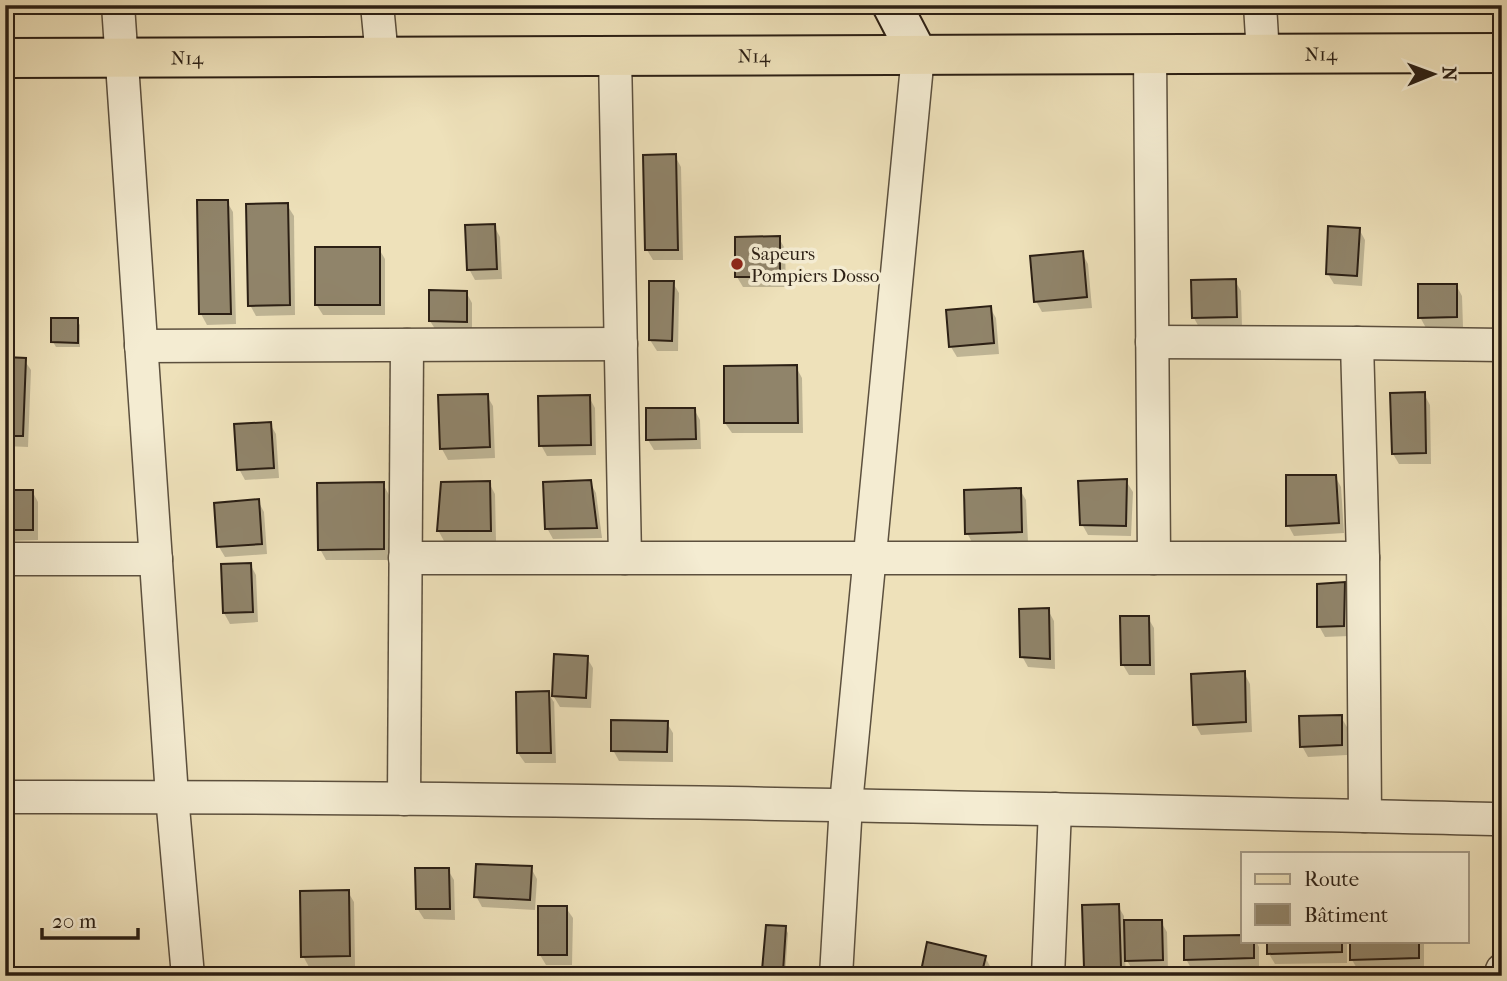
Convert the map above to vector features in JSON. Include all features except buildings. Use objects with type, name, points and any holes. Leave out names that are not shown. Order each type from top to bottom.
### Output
[{"type":"main road","name":"N14","points":[[5,58],[1502,53]]},
{"type":"street","points":[[118,5],[172,796],[188,976]]},
{"type":"street","points":[[377,5],[382,57]]},
{"type":"street","points":[[836,976],[846,804],[918,55],[892,5]]},
{"type":"street","points":[[1259,5],[1263,54]]},
{"type":"street","points":[[1150,54],[1154,558]]},
{"type":"street","points":[[615,56],[625,558]]},
{"type":"street","points":[[1152,342],[1502,345]]},
{"type":"street","points":[[1357,342],[1363,558],[1365,816]]},
{"type":"street","points":[[404,799],[407,345]]},
{"type":"street","points":[[141,346],[621,345]]},
{"type":"street","points":[[405,558],[1363,558]]},
{"type":"street","points":[[5,559],[156,559]]},
{"type":"street","points":[[5,797],[172,796],[846,804],[1502,819]]},
{"type":"street","points":[[1048,976],[1055,809]]},
{"type":"street","points":[[1500,976],[1502,970]]},
{"type":"place","name":"Sapeurs Pompiers Dosso","points":[[737,264]]}]
